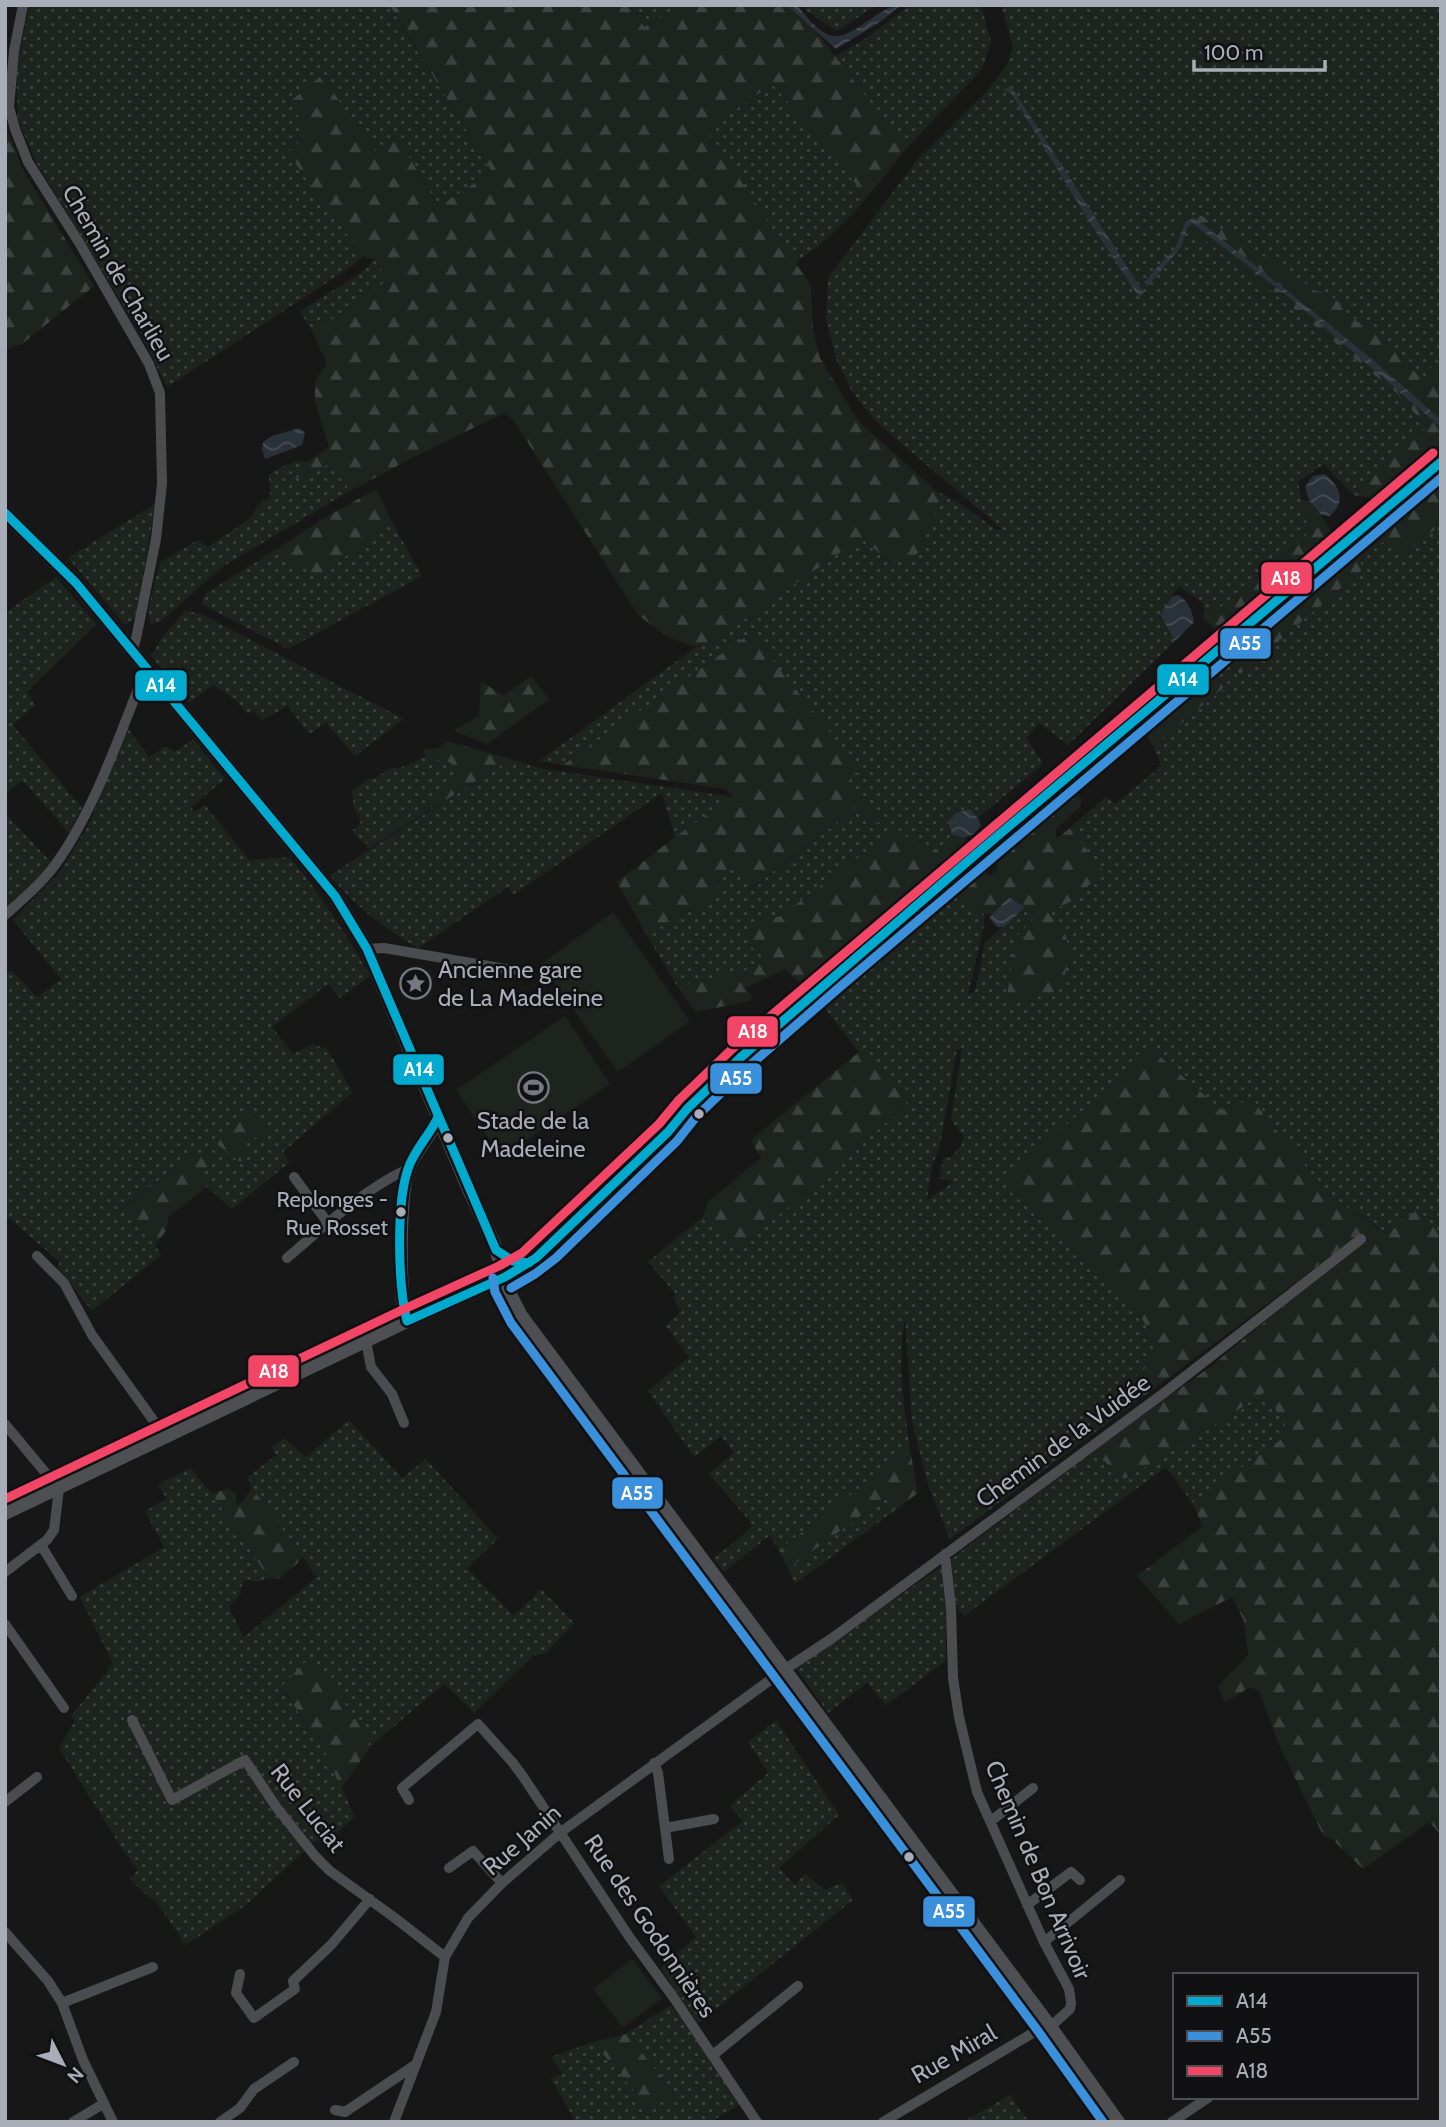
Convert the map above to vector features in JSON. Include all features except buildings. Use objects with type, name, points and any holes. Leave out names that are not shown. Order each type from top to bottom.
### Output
[{"type":"main road","points":[[5,1514],[407,1321],[505,1277],[529,1263],[667,1132],[732,1065],[975,855],[1441,462]]},
{"type":"main road","points":[[5,513],[76,583],[323,881],[367,949],[496,1250],[510,1295],[521,1316],[1118,2122]]},
{"type":"main road","points":[[407,1321],[402,1300],[403,1194],[408,1169],[435,1127],[438,1117]]},
{"type":"main road","points":[[496,1250],[513,1261],[529,1263]]},
{"type":"street","name":"Chemin de Charlieu","points":[[23,5],[14,51],[9,107],[15,129],[28,162],[80,244],[149,364],[160,393],[162,484],[156,538],[132,652]]},
{"type":"street","points":[[5,915],[38,886],[83,822],[146,669]]},
{"type":"street","points":[[367,949],[384,948],[513,970]]},
{"type":"street","points":[[286,1258],[328,1223],[393,1176],[408,1169]]},
{"type":"street","points":[[294,1177],[328,1223]]},
{"type":"street","name":"Chemin de la Vuidée","points":[[784,1670],[831,1639],[1164,1393],[1361,1239]]},
{"type":"street","points":[[37,1256],[64,1283],[92,1335],[166,1438]]},
{"type":"street","points":[[366,1341],[371,1367],[392,1394],[404,1423]]},
{"type":"street","points":[[5,1424],[59,1489],[54,1530],[41,1545],[5,1572]]},
{"type":"street","points":[[41,1545],[72,1596]]},
{"type":"street","name":"Chemin de Bon Arrivoir","points":[[945,1554],[951,1608],[953,1678],[959,1717],[977,1792],[1044,1942],[1065,1980],[1071,2003],[1066,2014],[1049,2026]]},
{"type":"street","points":[[5,1624],[64,1708]]},
{"type":"street","name":"Rue Janin","points":[[394,2122],[436,2012],[445,1957],[468,1918],[502,1883],[561,1832],[784,1670]]},
{"type":"street","name":"Rue Luciat","points":[[132,1720],[172,1800],[245,1760],[277,1808],[330,1871],[445,1957]]},
{"type":"street","name":"Rue des Godonnières","points":[[409,1800],[402,1788],[478,1724],[513,1763],[757,2122]]},
{"type":"street","points":[[654,1763],[669,1858]]},
{"type":"street","points":[[5,1802],[37,1777]]},
{"type":"street","points":[[991,1821],[1033,1788]]},
{"type":"street","points":[[665,1828],[714,1819]]},
{"type":"street","points":[[449,1868],[472,1851],[502,1883]]},
{"type":"street","points":[[1027,1905],[1071,1872],[1080,1880]]},
{"type":"street","points":[[1044,1942],[1121,1881]]},
{"type":"street","points":[[240,1974],[236,1993],[254,2018],[295,1989],[293,1981],[331,1945],[370,1899]]},
{"type":"street","points":[[5,1932],[48,1981],[62,2003],[83,2060],[113,2122]]},
{"type":"street","points":[[62,2003],[153,1967]]},
{"type":"street","points":[[713,2055],[799,1986]]},
{"type":"street","name":"Rue Miral","points":[[883,2122],[1049,2026]]},
{"type":"street","points":[[220,2122],[240,2108],[254,2089],[294,2062]]},
{"type":"street","points":[[335,2110],[345,2112],[415,2064]]},
{"type":"street","points":[[1172,2122],[1206,2099]]},
{"type":"street","points":[[73,2122],[103,2104]]},
{"type":"green space","points":[[29,5],[398,5],[390,7],[492,172],[439,207],[395,133],[376,153],[321,77],[306,134],[288,153],[363,256],[354,265],[167,387],[142,336],[36,162],[18,120],[16,73]]},
{"type":"green space","points":[[630,5],[683,5],[644,27]]},
{"type":"green space","points":[[630,5],[644,27],[683,5],[796,5],[906,149],[867,197],[773,84],[706,129],[811,286],[813,330],[820,358],[859,422],[938,492],[940,505],[917,554],[893,564],[861,538],[706,646],[697,646],[670,637],[638,615],[514,421],[504,413],[348,492],[344,472],[333,462],[294,479],[307,462],[329,447],[315,402],[315,381],[327,364],[313,333],[385,282],[379,262],[363,256],[288,153],[306,134],[291,101],[321,76],[376,152],[395,132],[438,207],[492,172],[390,6]]},
{"type":"green space","points":[[801,5],[877,5],[837,31]]},
{"type":"green space","points":[[910,5],[981,5],[991,42],[982,69],[906,149],[835,56],[865,39]]},
{"type":"green space","points":[[1001,5],[1441,5],[1441,353],[1423,381],[1392,345],[1348,315],[1341,304],[1327,293],[1316,291],[1202,216],[1180,216],[1204,239],[1398,394],[1427,428],[1353,495],[1324,464],[1298,482],[1309,533],[1215,612],[1179,586],[1160,614],[1175,641],[1068,745],[1039,723],[1027,738],[1043,764],[978,818],[970,809],[949,822],[952,834],[929,856],[844,785],[860,770],[751,634],[563,765],[539,761],[696,647],[706,646],[861,538],[892,564],[940,505],[938,492],[956,501],[997,530],[1002,529],[874,420],[852,391],[836,359],[826,319],[828,278],[918,159],[985,93],[1007,65],[1013,47]]},
{"type":"green space","points":[[773,84],[867,197],[834,233],[795,263],[706,129]]},
{"type":"green space","points":[[5,124],[23,170],[94,286],[22,344],[5,350]]},
{"type":"green space","points":[[1180,216],[1202,216],[1316,291],[1327,293],[1341,304],[1348,315],[1392,345],[1422,380],[1438,358],[1441,380],[1441,443],[1379,499],[1353,495],[1427,428],[1398,394],[1289,305],[1204,239],[1174,227]]},
{"type":"green space","points":[[374,260],[379,262],[386,282],[313,333],[300,311],[361,273]]},
{"type":"green space","points":[[297,461],[307,462],[295,478],[333,462],[344,472],[348,492],[222,567],[160,622],[151,624],[148,610],[160,562],[198,540],[208,547],[251,518],[259,504],[270,497],[269,475]]},
{"type":"green space","points":[[1441,475],[1441,525],[1406,552],[1369,537]]},
{"type":"green space","points":[[376,489],[392,522],[380,534],[318,575],[293,563],[277,549],[324,518]]},
{"type":"green space","points":[[1302,500],[1309,500],[1338,540],[1216,630],[1203,618],[1205,605],[1215,612],[1309,533]]},
{"type":"green space","points":[[155,504],[136,618],[125,625],[68,558]]},
{"type":"green space","points":[[392,522],[422,576],[288,649],[201,604],[206,593],[277,549],[293,563],[380,534]]},
{"type":"green space","points":[[1441,525],[1441,1235],[1418,1210],[1388,1234],[1324,1192],[1253,1099],[1221,1110],[1148,1046],[1133,1059],[1132,1070],[1085,1109],[1006,1187],[1133,1304],[1157,1344],[1146,1368],[1120,1389],[1128,1408],[950,1539],[928,1485],[912,1421],[905,1318],[901,1366],[910,1449],[779,1550],[769,1536],[724,1572],[713,1558],[753,1525],[709,1474],[734,1452],[721,1436],[694,1457],[648,1391],[689,1357],[666,1326],[681,1311],[674,1300],[675,1293],[648,1262],[704,1216],[737,1251],[902,1109],[912,1095],[859,1052],[821,1004],[957,890],[984,914],[984,925],[968,995],[975,991],[985,942],[1025,907],[1031,909],[1035,917],[1005,1009],[1032,995],[1047,913],[1079,897],[1098,873],[1107,876],[1070,828],[1106,797],[1115,804],[1161,766],[1154,747],[1224,688],[1216,666],[1223,658],[1239,674],[1361,571],[1359,547],[1369,537],[1406,552]],"holes":[[[962,1048],[951,1120],[964,1137],[961,1146],[950,1158],[944,1157],[939,1178],[954,1182],[927,1200],[957,1050]]]},
{"type":"green space","points":[[1359,547],[1362,570],[1240,674],[1223,658]]},
{"type":"green space","points":[[56,577],[96,624],[27,692],[35,705],[13,725],[82,808],[69,833],[22,780],[5,795],[5,613]]},
{"type":"green space","points":[[185,611],[199,613],[404,719],[355,756],[326,723],[309,734],[288,706],[262,720],[253,711],[247,714],[232,697],[213,685],[189,703],[151,656],[161,639]]},
{"type":"green space","points":[[751,633],[860,770],[844,785],[929,855],[952,834],[964,838],[969,849],[959,860],[803,986],[785,969],[745,988],[752,996],[750,1001],[696,1012],[677,986],[755,968],[763,955],[753,949],[746,931],[759,921],[781,916],[893,831],[856,808],[751,888],[729,866],[712,898],[647,935],[617,882],[733,797],[726,789],[563,765]]},
{"type":"green space","points":[[1216,666],[1224,687],[1154,747],[1143,731]]},
{"type":"green space","points":[[531,676],[549,699],[487,744],[454,731],[479,716],[481,681],[503,696]]},
{"type":"green space","points":[[127,727],[149,757],[166,746],[175,752],[193,739],[225,779],[191,807],[194,812],[205,805],[249,860],[290,857],[333,915],[370,976],[340,998],[328,984],[272,1027],[293,1054],[312,1044],[327,1049],[353,1092],[283,1152],[290,1162],[232,1209],[207,1187],[189,1157],[121,1209],[161,1255],[92,1311],[57,1267],[60,1262],[5,1215],[5,975],[11,970],[37,997],[61,979],[13,920],[60,872],[90,822]]},
{"type":"green space","points":[[447,741],[511,759],[368,849],[365,845],[416,812],[451,782],[458,771],[449,762],[425,757],[423,749],[439,748]]},
{"type":"green space","points":[[425,757],[449,762],[458,771],[450,783],[429,803],[365,845],[352,831],[361,823],[354,808],[352,791],[390,768],[400,768]]},
{"type":"green space","points":[[511,759],[543,769],[734,797],[675,837],[662,793],[513,895],[508,887],[418,948],[371,916],[330,875]]},
{"type":"green space","points":[[1073,788],[1081,799],[1081,806],[1055,830],[1057,839],[1070,828],[1108,877],[1098,874],[1079,897],[1048,913],[1064,929],[1070,954],[1064,978],[1048,998],[1032,995],[1005,1010],[1016,937],[1035,917],[1031,909],[1009,897],[991,915],[984,914],[957,890],[982,868],[989,875],[997,872],[998,850]]},
{"type":"green space","points":[[856,808],[893,831],[781,916],[759,921],[763,955],[755,968],[677,986],[647,935],[693,910],[730,865],[752,888]]},
{"type":"green space","points":[[5,813],[52,863],[35,883],[5,908]]},
{"type":"green space","points":[[613,912],[690,1021],[618,1072],[541,964]]},
{"type":"green space","name":"Stade de la Madeleine","points":[[565,1016],[610,1084],[501,1157],[456,1090]]},
{"type":"green space","points":[[1148,1046],[1221,1110],[1253,1099],[1324,1192],[1387,1234],[1418,1209],[1441,1235],[1441,1835],[1429,1822],[1363,1869],[1332,1839],[1324,1837],[1278,1743],[1260,1692],[1250,1687],[1225,1703],[1218,1686],[1248,1655],[1244,1621],[1232,1597],[1179,1624],[1137,1576],[1203,1526],[1192,1503],[1290,1433],[1265,1392],[1201,1434],[1124,1479],[1093,1451],[1210,1367],[1341,1259],[1355,1238],[1128,1408],[1119,1389],[1146,1368],[1157,1344],[1133,1304],[1006,1187],[1005,1175],[1132,1070],[1133,1059]]},
{"type":"green space","points":[[859,1052],[912,1094],[902,1109],[737,1251],[704,1216],[707,1203],[761,1158],[751,1140]]},
{"type":"green space","points":[[248,1115],[261,1120],[269,1135],[260,1139],[249,1136],[246,1144],[250,1153],[240,1162],[217,1144],[225,1133]]},
{"type":"green space","points":[[204,1151],[210,1162],[202,1176],[207,1187],[168,1217],[166,1231],[155,1245],[121,1210],[189,1157]]},
{"type":"green space","points":[[1265,1392],[1290,1433],[1192,1503],[1166,1467],[964,1616],[955,1604],[951,1559],[1093,1451],[1124,1479],[1201,1434]]},
{"type":"green space","points":[[349,1420],[402,1478],[426,1459],[498,1539],[467,1568],[514,1616],[541,1589],[574,1623],[545,1654],[534,1655],[474,1713],[444,1684],[372,1745],[329,1680],[305,1663],[281,1688],[323,1747],[355,1817],[333,1836],[314,1842],[246,1905],[184,1946],[155,1900],[148,1897],[130,1879],[138,1870],[59,1748],[75,1721],[71,1716],[113,1664],[80,1597],[164,1547],[145,1511],[167,1499],[158,1485],[190,1468],[212,1494],[269,1578],[255,1582],[247,1579],[242,1584],[240,1595],[229,1607],[244,1637],[317,1577],[252,1488],[248,1477],[276,1455],[272,1447],[284,1438],[306,1457]]},
{"type":"green space","points":[[910,1449],[918,1493],[891,1513],[886,1507],[889,1495],[788,1569],[779,1550]]},
{"type":"green space","points":[[228,1488],[236,1495],[236,1504],[243,1501],[252,1488],[302,1556],[297,1564],[278,1579],[269,1578],[212,1494]]},
{"type":"green space","points":[[890,1494],[886,1507],[891,1513],[795,1584],[788,1569]]},
{"type":"green space","points":[[942,1566],[946,1579],[946,1661],[886,1705],[867,1683],[828,1713],[796,1668]]},
{"type":"green space","points":[[305,1662],[329,1680],[372,1745],[341,1788],[323,1747],[281,1687]]},
{"type":"green space","points":[[776,1720],[839,1815],[779,1868],[795,1885],[805,1874],[825,1890],[842,1883],[853,1900],[698,2023],[660,1968],[696,1937],[659,1886],[743,1821],[730,1806],[768,1773],[748,1742]]},
{"type":"green space","points":[[632,1959],[662,1998],[623,2028],[593,1989]]},
{"type":"green space","points":[[671,2005],[696,2036],[740,2104],[711,2122],[576,2122],[551,2079],[563,2073],[551,2057],[593,2042],[649,2109],[676,2094],[626,2034]]},
{"type":"green space","points":[[626,2034],[676,2094],[649,2109],[593,2042]]},
{"type":"green space","points":[[1010,2095],[1029,2122],[963,2122]]},
{"type":"water","points":[[787,5],[796,5],[817,27],[834,36],[853,31],[882,11],[901,5],[880,22],[836,49]]},
{"type":"water","points":[[1009,87],[1144,293],[1139,297],[1011,93],[1003,90]]},
{"type":"water","points":[[1195,218],[1351,342],[1441,420],[1441,423],[1438,425],[1289,297],[1193,224],[1188,226],[1181,247],[1147,287],[1144,282],[1175,248],[1186,221]]},
{"type":"water","points":[[300,428],[305,433],[302,445],[265,459],[263,442],[272,436]]},
{"type":"water","points":[[1325,474],[1335,484],[1340,495],[1338,505],[1330,516],[1321,515],[1309,500],[1305,487],[1313,476]]},
{"type":"water","points":[[1179,595],[1190,607],[1194,622],[1175,641],[1160,614],[1172,597]]},
{"type":"water","points":[[970,809],[981,826],[974,834],[964,838],[952,834],[948,822],[956,813]]},
{"type":"water","points":[[1009,897],[1025,907],[1004,927],[997,927],[989,918]]},
{"type":"transit line","name":"A18","points":[[5,1499],[522,1253],[659,1124],[679,1100],[732,1049],[1433,453]]},
{"type":"transit line","name":"A14","points":[[407,1321],[505,1277],[536,1258],[668,1132],[687,1109],[740,1058],[975,855],[1441,462]]},
{"type":"transit line","name":"A55","points":[[511,1288],[556,1258],[677,1141],[696,1117],[748,1067],[1441,478]]},
{"type":"transit line","name":"A14","points":[[5,513],[76,583],[335,896],[367,949],[496,1250],[513,1261],[529,1263]]},
{"type":"transit line","name":"A14","points":[[407,1321],[400,1245],[404,1184],[411,1162],[438,1117]]},
{"type":"transit line","name":"A55","points":[[493,1278],[495,1292],[511,1323],[1103,2122]]},
{"type":"place","name":"Ancienne gare de La Madeleine","points":[[415,984]]},
{"type":"place","name":"Stade de la Madeleine","points":[[533,1087]]},
{"type":"place","name":"Replonges - Rue Rosset","points":[[401,1212]]}]
